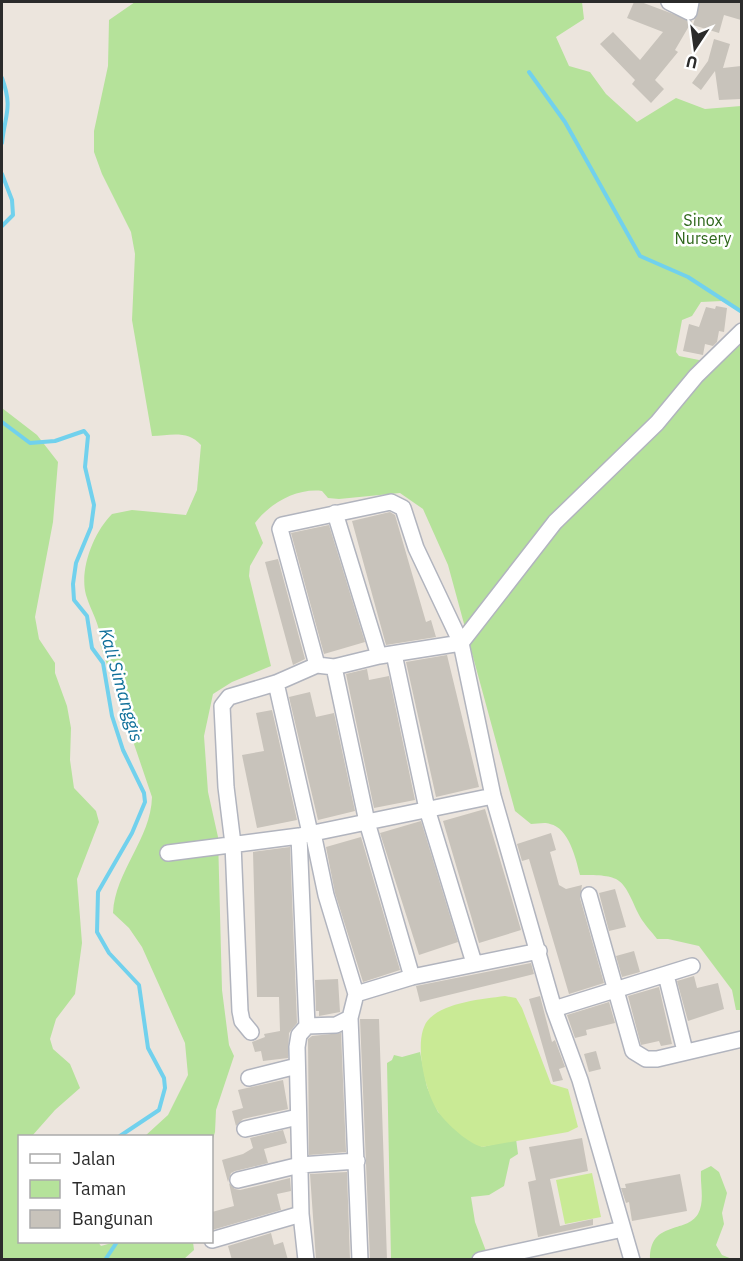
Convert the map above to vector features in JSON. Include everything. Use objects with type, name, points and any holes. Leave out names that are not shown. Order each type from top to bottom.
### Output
[{"type":"street","points":[[669,2],[689,12],[691,2]]},
{"type":"street","points":[[250,1032],[242,1021],[240,1011],[233,844],[226,787],[222,706],[229,697],[276,684],[316,665],[334,667],[461,642],[555,522],[657,423],[696,376],[738,334]]},
{"type":"street","points":[[316,665],[280,529],[282,525],[391,502],[403,508],[416,548],[461,642],[493,796],[554,1009],[580,1080],[632,1260]]},
{"type":"street","points":[[335,513],[386,655],[427,809],[474,963]]},
{"type":"street","points":[[334,667],[367,822],[412,977]]},
{"type":"street","points":[[276,684],[308,834],[356,994],[350,1018],[360,1260]]},
{"type":"street","points":[[168,853],[308,834],[493,796]]},
{"type":"street","points":[[308,834],[308,1026]]},
{"type":"street","points":[[589,896],[616,990],[628,1043],[633,1052],[646,1059],[741,1039]]},
{"type":"street","points":[[356,994],[412,977],[539,951]]},
{"type":"street","points":[[554,1009],[692,966]]},
{"type":"street","points":[[666,975],[685,1051]]},
{"type":"street","points":[[306,1260],[301,1214],[297,1066],[299,1035],[308,1026],[336,1025],[350,1018]]},
{"type":"street","points":[[249,1078],[297,1066]]},
{"type":"street","points":[[245,1129],[298,1117]]},
{"type":"street","points":[[238,1180],[300,1165],[357,1161]]},
{"type":"street","points":[[213,1240],[301,1214]]},
{"type":"street","points":[[480,1260],[623,1229]]},
{"type":"green space","name":"Sinox Nursery","points":[[135,2],[582,2],[584,19],[556,37],[569,66],[590,72],[606,94],[637,122],[676,98],[705,109],[741,106],[741,310],[722,301],[701,302],[692,316],[682,320],[676,352],[679,356],[704,361],[741,322],[741,1010],[736,1010],[732,990],[699,946],[668,939],[657,939],[642,920],[628,892],[618,880],[604,876],[580,875],[571,845],[562,831],[548,823],[531,824],[515,811],[448,565],[423,509],[400,493],[339,499],[328,498],[322,491],[303,492],[276,503],[255,523],[263,543],[250,566],[249,576],[271,666],[232,682],[213,694],[204,736],[208,792],[218,837],[222,990],[229,1045],[234,1056],[216,1110],[213,1139],[213,1135],[146,1135],[168,1115],[188,1075],[185,1043],[142,947],[129,928],[113,913],[120,883],[146,827],[152,797],[100,644],[98,626],[84,585],[86,563],[94,541],[112,514],[132,510],[186,515],[197,490],[201,445],[185,435],[152,436],[132,320],[135,254],[131,232],[102,174],[94,152],[94,131],[108,66],[109,20]]},
{"type":"green space","points":[[2,408],[37,435],[58,462],[53,522],[35,617],[39,639],[55,663],[55,673],[67,706],[71,728],[70,760],[74,788],[96,811],[99,822],[77,879],[82,943],[75,994],[56,1019],[50,1039],[53,1049],[70,1064],[80,1088],[55,1110],[33,1135],[18,1135],[18,1243],[99,1243],[101,1246],[112,1243],[193,1243],[194,1250],[184,1259],[2,1259]]},
{"type":"green space","points":[[505,996],[516,998],[522,1008],[551,1084],[568,1089],[578,1127],[568,1132],[482,1147],[471,1142],[453,1128],[434,1104],[422,1065],[421,1037],[424,1026],[430,1018],[446,1008],[465,1002]]},
{"type":"green space","points":[[420,1052],[427,1087],[438,1112],[482,1147],[516,1139],[518,1154],[510,1159],[504,1186],[489,1195],[471,1197],[475,1222],[489,1259],[391,1259],[387,1063],[394,1055],[402,1057]]},
{"type":"green space","points":[[711,1166],[719,1172],[727,1193],[722,1213],[724,1224],[716,1245],[722,1255],[732,1259],[650,1259],[656,1238],[692,1220],[698,1214],[702,1198],[701,1171]]},
{"type":"green space","points":[[592,1173],[601,1217],[565,1224],[556,1180]]},
{"type":"building","points":[[634,2],[641,2],[692,21],[675,50],[678,52],[655,80],[664,89],[651,103],[632,84],[635,80],[600,44],[613,32],[640,60],[663,32],[627,18]]},
{"type":"building","points":[[700,2],[741,3],[741,20],[724,15],[719,33],[693,25]]},
{"type":"building","points":[[714,39],[730,44],[723,68],[741,66],[741,99],[719,100],[715,71],[701,90],[692,83],[708,61]]},
{"type":"building","points":[[716,306],[727,308],[724,332],[719,331],[717,342],[713,346],[705,344],[703,355],[683,351],[689,324],[699,327],[706,307],[715,309]]},
{"type":"building","points":[[390,512],[395,515],[426,622],[431,620],[436,637],[386,645],[352,521]]},
{"type":"building","points":[[329,525],[365,642],[324,654],[291,533]]},
{"type":"building","points":[[278,559],[305,659],[293,665],[265,562]]},
{"type":"building","points":[[447,655],[479,787],[436,797],[406,662]]},
{"type":"building","points":[[367,669],[369,680],[389,676],[415,800],[374,808],[346,674]]},
{"type":"building","points":[[310,692],[316,717],[334,713],[355,811],[318,820],[289,697]]},
{"type":"building","points":[[272,710],[297,820],[257,828],[242,755],[264,751],[256,713]]},
{"type":"building","points":[[485,809],[521,930],[479,943],[443,821]]},
{"type":"building","points":[[421,821],[458,942],[419,955],[380,833]]},
{"type":"building","points":[[551,833],[556,850],[550,852],[559,885],[566,889],[582,885],[580,898],[604,983],[569,994],[529,859],[522,861],[517,844]]},
{"type":"building","points":[[361,837],[400,970],[363,982],[335,893],[326,847]]},
{"type":"building","points":[[290,847],[297,1023],[289,1033],[288,1058],[263,1061],[261,1051],[255,1052],[252,1042],[265,1037],[264,1034],[280,1031],[279,997],[257,997],[253,852]]},
{"type":"building","points":[[615,889],[626,927],[609,931],[599,893]]},
{"type":"building","points":[[634,951],[640,972],[622,977],[616,956]]},
{"type":"building","points":[[531,963],[534,974],[420,1002],[416,986]]},
{"type":"building","points":[[694,976],[697,988],[718,983],[724,1009],[688,1021],[677,981]]},
{"type":"building","points":[[338,979],[340,1012],[319,1016],[319,1011],[316,1011],[315,980]]},
{"type":"building","points":[[659,987],[672,1044],[661,1046],[659,1041],[641,1045],[628,996]]},
{"type":"building","points":[[540,996],[552,1042],[555,1040],[565,1067],[559,1069],[563,1080],[553,1082],[529,999]]},
{"type":"building","points":[[609,1002],[615,1023],[586,1030],[587,1035],[575,1038],[567,1015]]},
{"type":"building","points":[[360,1019],[379,1019],[387,1260],[370,1260]]},
{"type":"building","points":[[341,1033],[346,1152],[309,1155],[308,1039],[312,1036]]},
{"type":"building","points":[[596,1051],[601,1069],[589,1072],[584,1054]]},
{"type":"building","points":[[283,1080],[288,1109],[243,1119],[236,1126],[232,1111],[243,1108],[238,1090]]},
{"type":"building","points":[[283,1130],[287,1143],[264,1149],[268,1163],[235,1171],[231,1173],[228,1182],[222,1160],[243,1154],[253,1148],[250,1138]]},
{"type":"building","points":[[582,1138],[588,1171],[550,1179],[560,1226],[593,1219],[593,1225],[538,1237],[528,1182],[536,1180],[529,1147]]},
{"type":"building","points":[[347,1172],[350,1260],[316,1260],[310,1174]]},
{"type":"building","points":[[680,1174],[687,1211],[632,1221],[629,1202],[626,1203],[621,1188],[626,1188],[625,1184]]},
{"type":"building","points":[[290,1178],[291,1191],[277,1194],[281,1210],[213,1230],[213,1212],[234,1206],[229,1183],[235,1189],[240,1190]]},
{"type":"building","points":[[271,1233],[274,1245],[283,1242],[288,1260],[232,1260],[228,1246]]},
{"type":"waterway","points":[[529,72],[565,122],[640,256],[688,277],[742,312]]},
{"type":"waterway","name":"Kali Simanggis","points":[[2,78],[8,104],[2,143]]},
{"type":"waterway","name":"Kali Simanggis","points":[[2,174],[12,200],[13,215],[2,226]]},
{"type":"waterway","name":"Kali Simanggis","points":[[2,422],[30,443],[55,441],[84,431],[88,436],[85,467],[94,505],[91,527],[76,563],[73,584],[74,600],[87,616],[92,648],[103,663],[112,716],[123,750],[144,793],[145,802],[132,833],[98,892],[97,932],[109,953],[139,985],[148,1048],[164,1078],[165,1088],[159,1110],[122,1135]]},
{"type":"waterway","name":"Kali Simanggis","points":[[105,1260],[116,1243]]}]
